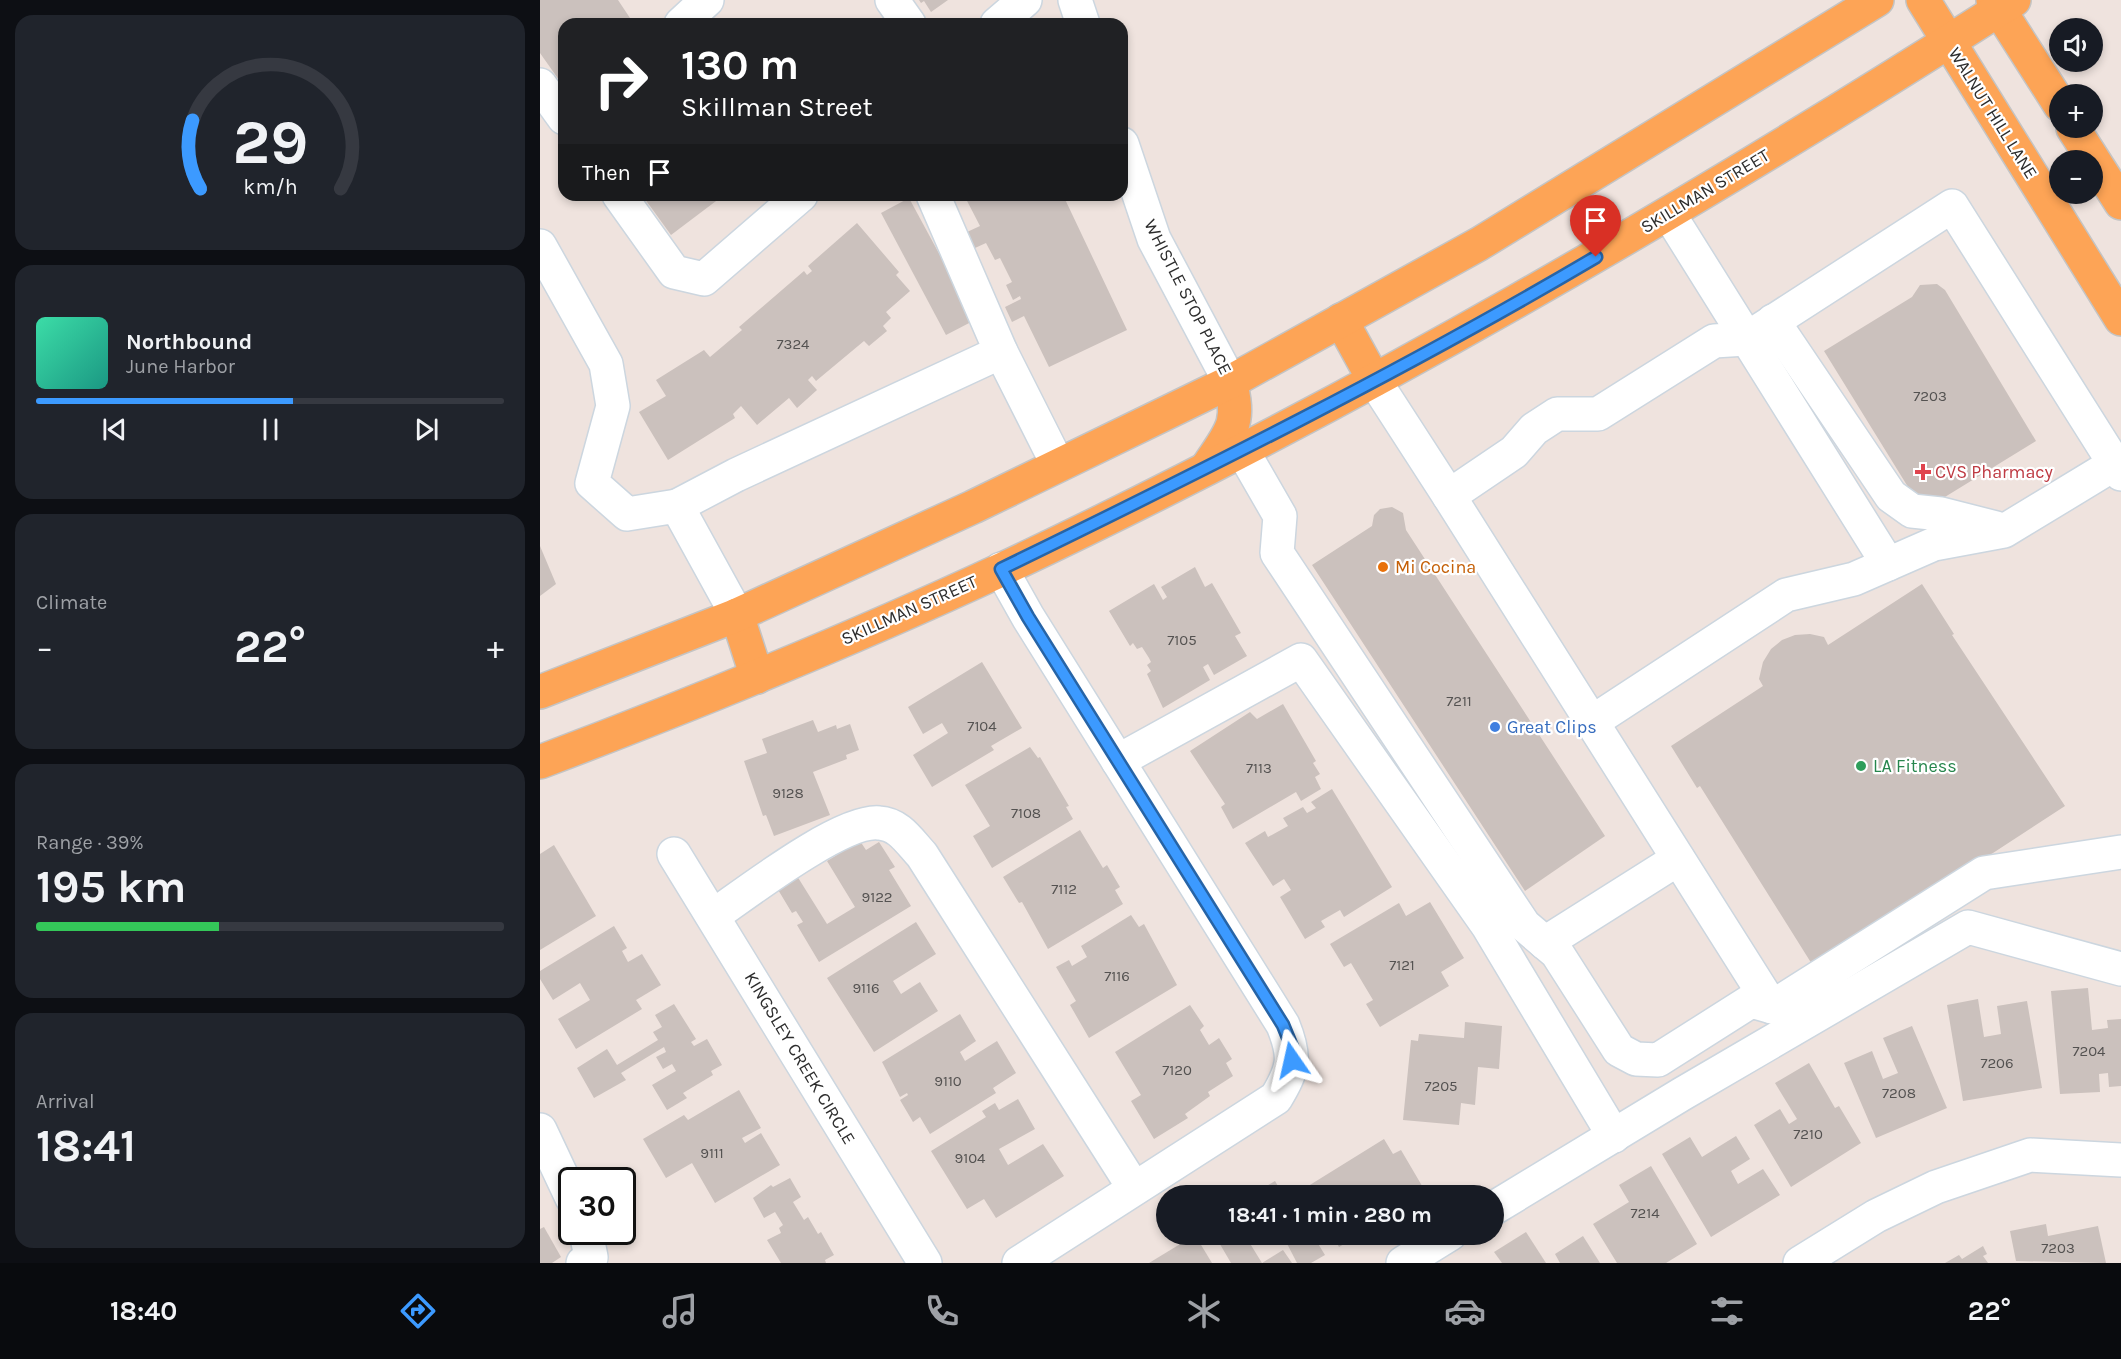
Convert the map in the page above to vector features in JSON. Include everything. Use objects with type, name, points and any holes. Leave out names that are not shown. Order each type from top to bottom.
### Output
[{"type":"main road","points":[[540,692],[736,615],[974,507],[1230,382],[1479,244],[1877,0]]},
{"type":"main road","name":"WALNUT HILL LANE","points":[[1923,0],[2121,319]]},
{"type":"main road","points":[[2002,3],[2049,86]]},
{"type":"main road","name":"SKILLMAN STREET","points":[[540,762],[757,677],[1001,569],[1208,468],[1559,279],[1669,214],[1948,41],[2002,3]]},
{"type":"main road","points":[[2079,138],[2121,203]]},
{"type":"main road","points":[[1341,320],[1374,380]]},
{"type":"main road","points":[[1208,468],[1231,430],[1237,405],[1230,382]]},
{"type":"main road","points":[[736,615],[757,677]]},
{"type":"street","points":[[688,18],[707,0]]},
{"type":"street","points":[[892,0],[905,18]]},
{"type":"street","points":[[1004,18],[1025,0]]},
{"type":"street","points":[[1075,0],[1081,18]]},
{"type":"street","points":[[540,85],[558,110]]},
{"type":"street","name":"WHISTLE STOP PLACE","points":[[1128,162],[1154,239],[1230,382]]},
{"type":"street","points":[[623,201],[674,272],[704,279],[786,201]]},
{"type":"street","points":[[936,201],[1001,352],[1058,465]]},
{"type":"street","points":[[1449,496],[1514,453],[1534,429],[1557,414],[1598,414],[1714,341],[1760,330],[1952,206],[2119,466],[2004,531],[1934,544],[1854,579],[1786,595],[1592,722]]},
{"type":"street","points":[[1669,214],[1891,496],[1912,511],[1941,514],[2004,531]]},
{"type":"street","points":[[540,246],[606,364],[613,406],[592,483],[627,514],[677,506],[736,475],[1001,352]]},
{"type":"street","points":[[1760,330],[1888,564]]},
{"type":"street","points":[[1374,380],[1772,1007]]},
{"type":"street","points":[[1242,450],[1280,516],[1277,553],[1524,925],[1557,953],[1619,1050],[1636,1059],[1658,1060],[1751,1001],[1772,1007],[1984,873],[2121,852]]},
{"type":"street","points":[[677,506],[736,615]]},
{"type":"street","points":[[1001,569],[1283,1025],[1292,1047],[1291,1073],[1276,1098],[1019,1263]]},
{"type":"street","points":[[1118,761],[1301,660],[1488,926],[1614,1136]]},
{"type":"street","points":[[713,916],[770,876],[844,831],[878,822],[897,828],[922,855],[1134,1188]]},
{"type":"street","name":"KINGSLEY CREEK CIRCLE","points":[[674,854],[925,1263]]},
{"type":"street","points":[[1545,943],[1678,858]]},
{"type":"street","points":[[1504,1202],[1968,927],[2121,969]]},
{"type":"street","points":[[540,1130],[558,1168]]},
{"type":"street","points":[[1800,1263],[1876,1216],[1936,1187],[2030,1155],[2121,1160]]},
{"type":"street","points":[[583,1263],[591,1257],[589,1245]]},
{"type":"street","points":[[1403,1263],[1432,1245]]},
{"type":"building","points":[[540,0],[618,0],[630,18],[558,18],[558,78],[540,53]]},
{"type":"building","points":[[919,0],[948,0],[931,12],[924,1],[921,3]]},
{"type":"building","points":[[646,201],[716,201],[671,235]]},
{"type":"building","points":[[903,201],[911,201],[975,320],[946,335],[881,213]]},
{"type":"building","points":[[967,201],[1066,201],[1127,330],[1049,367],[1024,316],[1012,322],[1005,307],[1021,299],[1020,296],[1013,300],[1006,285],[1012,282],[1000,258],[995,260],[986,243],[975,248],[967,232],[980,226]]},
{"type":"building","points":[[857,223],[899,272],[896,275],[910,291],[886,312],[891,318],[883,326],[887,331],[869,346],[864,341],[816,381],[812,376],[808,380],[817,390],[797,408],[789,398],[757,425],[741,406],[733,414],[735,418],[668,460],[639,412],[666,396],[656,380],[704,350],[710,357],[742,330],[739,327],[804,271],[807,275],[812,271],[808,266]]},
{"type":"building","name":"CVS Pharmacy","points":[[1937,284],[1945,290],[2036,441],[1940,500],[1913,495],[1824,351],[1912,297],[1920,285]]},
{"type":"building","points":[[1392,507],[1403,513],[1406,530],[1605,836],[1525,891],[1312,565],[1372,526],[1374,515],[1380,509]]},
{"type":"building","points":[[540,546],[556,584],[540,596]]},
{"type":"building","points":[[1195,567],[1205,587],[1212,583],[1241,633],[1235,636],[1247,656],[1214,675],[1208,664],[1203,667],[1210,680],[1163,708],[1147,674],[1151,671],[1147,665],[1151,662],[1149,658],[1142,647],[1137,649],[1133,643],[1130,646],[1109,611],[1154,584],[1163,600],[1167,597],[1161,587]]},
{"type":"building","name":"LA Fitness","points":[[1922,584],[1954,634],[1952,635],[2065,806],[1815,969],[1700,786],[1697,788],[1671,746],[1763,686],[1759,679],[1763,662],[1771,649],[1782,640],[1795,635],[1810,634],[1824,637],[1828,645]]},
{"type":"building","points":[[982,662],[1022,728],[991,746],[994,750],[932,787],[913,755],[948,733],[942,723],[923,734],[908,707]]},
{"type":"building","points":[[1283,704],[1316,761],[1313,763],[1320,774],[1315,777],[1321,789],[1301,801],[1296,792],[1233,829],[1221,807],[1225,804],[1190,751],[1250,712],[1257,719]]},
{"type":"building","points":[[813,720],[818,732],[836,725],[837,729],[850,724],[859,750],[846,755],[847,759],[813,772],[830,815],[774,836],[766,815],[763,816],[744,761],[767,753],[762,739]]},
{"type":"building","points":[[1030,747],[1038,758],[1040,757],[1069,806],[1066,807],[1073,819],[992,868],[973,836],[990,826],[965,785]]},
{"type":"building","points":[[1332,789],[1392,887],[1344,917],[1340,910],[1321,921],[1325,927],[1305,939],[1280,897],[1291,890],[1284,879],[1273,886],[1245,843],[1265,831],[1268,837],[1288,826],[1283,818],[1303,807],[1307,813],[1316,808],[1311,802]]},
{"type":"building","points":[[1080,830],[1103,868],[1107,865],[1120,887],[1115,890],[1123,904],[1048,949],[1022,902],[1019,903],[1003,877]]},
{"type":"building","points":[[860,841],[866,850],[879,842],[895,867],[889,870],[911,906],[819,962],[797,925],[803,922],[796,911],[792,913],[777,888],[797,876],[827,924],[855,907],[827,861]]},
{"type":"building","points":[[554,845],[596,916],[540,950],[540,854]]},
{"type":"building","points":[[1430,902],[1464,958],[1441,972],[1449,986],[1380,1027],[1366,1004],[1373,1000],[1351,963],[1344,967],[1330,944],[1399,903],[1406,916]]},
{"type":"building","points":[[1131,915],[1139,927],[1144,924],[1177,985],[1089,1038],[1070,1005],[1076,1001],[1056,967],[1069,960],[1072,966],[1087,957],[1081,946]]},
{"type":"building","points":[[916,922],[936,954],[893,981],[901,994],[920,982],[938,1011],[874,1052],[827,978]]},
{"type":"building","points":[[614,926],[627,948],[622,951],[628,962],[642,954],[661,985],[636,1000],[642,1009],[576,1049],[558,1019],[590,1000],[580,983],[553,1000],[540,979],[540,971]]},
{"type":"building","points":[[2088,988],[2092,1030],[2108,1028],[2107,1020],[2121,1019],[2121,1086],[2109,1087],[2108,1073],[2099,1074],[2100,1092],[2060,1094],[2051,991]]},
{"type":"building","points":[[1978,999],[1984,1037],[2001,1034],[1997,1006],[2027,1001],[2042,1088],[1963,1101],[1947,1005]]},
{"type":"building","points":[[674,1004],[696,1039],[691,1042],[694,1046],[707,1039],[722,1065],[711,1071],[713,1075],[683,1093],[687,1098],[667,1110],[652,1085],[676,1071],[672,1064],[663,1069],[656,1057],[666,1052],[664,1047],[621,1073],[626,1080],[594,1098],[577,1068],[607,1049],[617,1065],[658,1040],[653,1032],[662,1027],[655,1015]]},
{"type":"building","points":[[1190,1005],[1204,1026],[1200,1030],[1209,1045],[1219,1038],[1232,1059],[1226,1063],[1233,1076],[1208,1092],[1210,1096],[1185,1114],[1188,1118],[1154,1139],[1131,1101],[1141,1095],[1115,1052]]},
{"type":"building","points":[[960,1014],[976,1041],[960,1052],[965,1061],[997,1041],[1016,1073],[993,1088],[996,1093],[930,1134],[920,1117],[913,1122],[900,1100],[908,1095],[907,1093],[900,1097],[882,1062]]},
{"type":"building","points":[[1465,1022],[1502,1026],[1499,1069],[1478,1067],[1475,1105],[1461,1103],[1459,1125],[1403,1120],[1411,1040],[1418,1041],[1419,1034],[1464,1038]]},
{"type":"building","points":[[1912,1026],[1947,1108],[1876,1138],[1844,1063],[1872,1051],[1883,1079],[1898,1073],[1883,1038]]},
{"type":"building","points":[[1809,1063],[1835,1108],[1839,1106],[1861,1143],[1791,1187],[1754,1125],[1780,1109],[1789,1124],[1797,1119],[1775,1083]]},
{"type":"building","points":[[739,1090],[761,1128],[742,1138],[745,1143],[761,1133],[780,1165],[715,1203],[692,1163],[666,1178],[643,1139],[684,1115],[688,1120]]},
{"type":"building","points":[[1018,1099],[1035,1129],[999,1149],[1008,1165],[1043,1144],[1064,1176],[996,1218],[984,1199],[967,1209],[931,1151],[986,1117],[982,1111],[995,1103],[999,1110]]},
{"type":"building","points":[[1736,1136],[1750,1159],[1731,1171],[1738,1184],[1763,1169],[1780,1195],[1711,1237],[1662,1154],[1690,1137],[1702,1157]]},
{"type":"building","points":[[1384,1139],[1393,1154],[1401,1150],[1422,1185],[1310,1185]]},
{"type":"building","points":[[1651,1166],[1697,1244],[1666,1263],[1617,1263],[1593,1224],[1629,1202],[1619,1185]]},
{"type":"building","points":[[790,1178],[801,1197],[793,1202],[804,1220],[808,1217],[818,1234],[821,1232],[834,1255],[825,1260],[826,1263],[781,1263],[767,1240],[781,1233],[779,1228],[783,1225],[775,1212],[764,1218],[753,1198],[771,1185],[773,1187]]},
{"type":"building","points":[[2046,1224],[2048,1236],[2098,1226],[2106,1263],[2016,1261],[2010,1231]]},
{"type":"building","points":[[544,1227],[561,1257],[552,1263],[540,1263],[540,1229]]},
{"type":"building","points":[[1526,1232],[1546,1263],[1502,1263],[1494,1252]]},
{"type":"building","points":[[1583,1236],[1600,1263],[1560,1263],[1555,1254]]},
{"type":"building","points":[[1179,1245],[1201,1245],[1212,1263],[1149,1263]]},
{"type":"building","points":[[1220,1245],[1251,1245],[1262,1263],[1231,1263]]},
{"type":"building","points":[[1288,1245],[1319,1245],[1325,1255],[1311,1263],[1297,1263]]},
{"type":"building","points":[[1983,1246],[1987,1254],[1983,1256],[1988,1263],[1945,1263],[1959,1255],[1962,1259]]},
{"type":"building","points":[[1283,1250],[1292,1263],[1262,1263]]},
{"type":"place","name":"CVS Pharmacy","points":[[1923,472]]},
{"type":"place","name":"Mi Cocina","points":[[1383,567]]},
{"type":"place","name":"Great Clips","points":[[1495,727]]},
{"type":"place","name":"LA Fitness","points":[[1861,766]]},
{"type":"route","points":[[1292,1060],[1292,1047],[1283,1025],[1028,617],[1001,569],[1208,468],[1406,363],[1596,257]]}]
